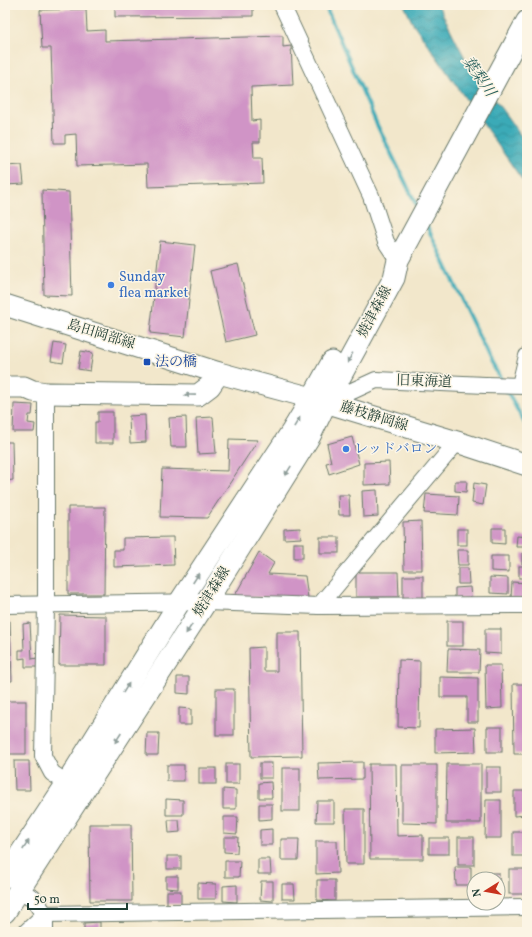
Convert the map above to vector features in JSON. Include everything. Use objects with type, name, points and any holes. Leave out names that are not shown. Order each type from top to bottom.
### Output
[{"type":"main road","name":"焼津森線","points":[[5,912],[12,884],[67,783],[179,603],[292,431],[319,400],[394,278],[398,260],[527,21]]},
{"type":"main road","name":"島田岡部線","points":[[5,305],[219,373]]},
{"type":"main road","name":"藤枝静岡線","points":[[219,373],[319,400],[527,465]]},
{"type":"main road","points":[[5,388],[24,387],[33,392],[46,393],[198,395],[210,386],[219,373]]},
{"type":"main road","name":"焼津森線","points":[[12,884],[206,602],[310,436],[319,400]]},
{"type":"street","points":[[282,5],[371,196],[386,242],[398,260]]},
{"type":"street","points":[[520,385],[527,356]]},
{"type":"street","name":"旧東海道","points":[[319,400],[376,380],[485,385],[520,385]]},
{"type":"street","points":[[46,393],[46,605],[43,756],[52,773],[67,783]]},
{"type":"street","points":[[319,606],[457,442]]},
{"type":"street","points":[[5,605],[206,602],[319,606],[527,605]]},
{"type":"street","points":[[12,884],[33,898],[45,914],[45,932]]},
{"type":"street","points":[[26,932],[45,914],[527,907]]},
{"type":"water","name":"葉梨川","points":[[404,5],[438,5],[466,60],[527,144],[527,187],[412,22]]},
{"type":"building","points":[[115,5],[253,5],[253,16],[115,17]]},
{"type":"building","points":[[86,9],[87,31],[105,30],[105,41],[283,36],[283,47],[291,46],[293,85],[251,87],[252,121],[260,120],[260,142],[253,142],[254,158],[262,158],[263,183],[148,187],[147,164],[77,166],[76,134],[65,135],[65,143],[54,143],[51,48],[42,48],[40,10]]},
{"type":"building","points":[[22,165],[24,184],[5,185],[5,166]]},
{"type":"building","points":[[42,190],[69,192],[72,296],[44,295]]},
{"type":"building","points":[[160,241],[195,245],[185,337],[150,333]]},
{"type":"building","points":[[238,264],[255,335],[226,342],[210,271]]},
{"type":"building","points":[[54,343],[66,345],[63,363],[51,361]]},
{"type":"building","points":[[81,351],[93,353],[90,371],[78,369]]},
{"type":"building","points":[[14,404],[33,405],[32,415],[29,415],[28,423],[35,424],[34,432],[13,432]]},
{"type":"building","points":[[98,412],[113,412],[113,443],[95,443],[95,422],[98,422]]},
{"type":"building","points":[[145,415],[146,442],[130,443],[129,416]]},
{"type":"building","points":[[186,417],[187,447],[171,447],[169,418]]},
{"type":"building","points":[[213,417],[216,453],[198,454],[196,418]]},
{"type":"building","points":[[352,437],[359,464],[329,474],[326,463],[331,462],[327,444]]},
{"type":"building","points":[[229,439],[258,440],[207,518],[160,517],[162,469],[228,471]]},
{"type":"building","points":[[5,442],[12,442],[13,480],[5,481]]},
{"type":"building","points":[[389,462],[390,484],[364,485],[364,463]]},
{"type":"building","points":[[455,481],[467,481],[466,492],[455,491]]},
{"type":"building","points":[[474,483],[486,485],[483,505],[472,503]]},
{"type":"building","points":[[377,490],[378,516],[363,517],[362,491]]},
{"type":"building","points":[[426,494],[459,496],[458,515],[424,513]]},
{"type":"building","points":[[338,495],[349,495],[350,515],[339,515]]},
{"type":"building","points":[[68,507],[105,507],[104,594],[68,594]]},
{"type":"building","points":[[421,521],[422,570],[404,570],[403,522]]},
{"type":"building","points":[[300,528],[301,538],[284,539],[284,529]]},
{"type":"building","points":[[492,528],[505,528],[505,544],[492,543]]},
{"type":"building","points":[[457,529],[467,529],[467,545],[457,545]]},
{"type":"building","points":[[517,536],[527,537],[527,547],[516,547]]},
{"type":"building","points":[[173,537],[174,565],[114,567],[114,550],[123,550],[123,538]]},
{"type":"building","points":[[320,537],[339,537],[339,553],[320,553]]},
{"type":"building","points":[[294,543],[303,543],[303,558],[294,558]]},
{"type":"building","points":[[457,550],[468,550],[468,565],[458,565]]},
{"type":"building","points":[[259,552],[274,563],[268,574],[305,576],[308,598],[234,597]]},
{"type":"building","points":[[522,553],[527,554],[527,564],[522,564]]},
{"type":"building","points":[[491,556],[509,556],[509,572],[491,571]]},
{"type":"building","points":[[519,566],[527,566],[527,578],[519,578]]},
{"type":"building","points":[[458,568],[468,568],[469,584],[458,584]]},
{"type":"building","points":[[356,572],[398,572],[399,597],[356,597]]},
{"type":"building","points":[[403,576],[423,576],[423,600],[403,600]]},
{"type":"building","points":[[490,577],[508,578],[508,594],[490,593]]},
{"type":"building","points":[[512,582],[527,583],[527,598],[511,598]]},
{"type":"building","points":[[470,587],[471,599],[455,599],[455,588]]},
{"type":"building","points":[[60,615],[106,616],[106,665],[59,665]]},
{"type":"building","points":[[5,621],[10,621],[12,681],[5,681]]},
{"type":"building","points":[[447,621],[463,621],[463,646],[447,646]]},
{"type":"building","points":[[30,623],[32,659],[37,658],[37,667],[25,667],[25,658],[19,659],[19,650],[24,650],[23,624]]},
{"type":"building","points":[[485,629],[501,629],[501,654],[485,653]]},
{"type":"building","points":[[277,632],[300,632],[302,756],[251,757],[249,648],[264,647],[264,671],[277,671]]},
{"type":"building","points":[[448,649],[480,650],[479,672],[447,672]]},
{"type":"building","points":[[399,660],[420,661],[419,728],[398,727]]},
{"type":"building","points":[[485,665],[501,665],[502,708],[486,709]]},
{"type":"building","points":[[177,677],[189,677],[189,694],[177,693]]},
{"type":"building","points":[[440,677],[478,678],[478,722],[467,722],[467,697],[440,697]]},
{"type":"building","points":[[513,684],[527,684],[527,754],[514,754]]},
{"type":"building","points":[[216,689],[234,689],[234,735],[216,735]]},
{"type":"building","points":[[5,701],[26,701],[26,754],[5,754]]},
{"type":"building","points":[[179,708],[191,709],[191,725],[179,725]]},
{"type":"building","points":[[487,727],[502,727],[502,752],[487,752]]},
{"type":"building","points":[[475,728],[476,752],[435,753],[435,729]]},
{"type":"building","points":[[147,733],[159,733],[158,755],[146,755]]},
{"type":"building","points":[[14,761],[29,761],[30,790],[15,790]]},
{"type":"building","points":[[363,762],[363,779],[319,780],[318,763]]},
{"type":"building","points":[[260,763],[272,763],[272,778],[260,778]]},
{"type":"building","points":[[226,764],[239,764],[239,784],[226,784]]},
{"type":"building","points":[[369,764],[396,764],[397,836],[423,835],[423,859],[370,859]]},
{"type":"building","points":[[447,764],[481,764],[481,823],[446,823]]},
{"type":"building","points":[[167,765],[184,765],[184,781],[167,781]]},
{"type":"building","points":[[402,765],[437,765],[437,824],[402,823]]},
{"type":"building","points":[[486,767],[501,767],[501,792],[486,792]]},
{"type":"building","points":[[199,768],[216,768],[216,784],[199,784]]},
{"type":"building","points":[[282,768],[300,768],[300,811],[282,811]]},
{"type":"building","points":[[271,782],[272,798],[259,798],[259,783]]},
{"type":"building","points":[[223,789],[236,790],[236,809],[223,809]]},
{"type":"building","points":[[514,791],[527,791],[527,815],[514,816]]},
{"type":"building","points":[[166,799],[183,800],[183,815],[166,815]]},
{"type":"building","points":[[486,800],[501,800],[501,838],[485,838]]},
{"type":"building","points":[[317,801],[334,801],[334,822],[316,822]]},
{"type":"building","points":[[259,804],[272,804],[272,819],[259,820]]},
{"type":"building","points":[[345,809],[364,809],[364,864],[346,864]]},
{"type":"building","points":[[224,817],[238,817],[237,834],[224,833]]},
{"type":"building","points":[[168,820],[179,820],[180,832],[169,833]]},
{"type":"building","points":[[89,824],[131,824],[132,901],[90,901]]},
{"type":"building","points":[[272,829],[272,845],[260,845],[260,830]]},
{"type":"building","points":[[513,832],[527,832],[527,856],[513,856]]},
{"type":"building","points":[[224,837],[238,837],[237,853],[224,852]]},
{"type":"building","points":[[458,837],[474,837],[474,865],[458,865]]},
{"type":"building","points":[[429,838],[449,838],[449,854],[429,854]]},
{"type":"building","points":[[281,839],[299,839],[298,860],[281,860]]},
{"type":"building","points":[[316,841],[337,841],[338,873],[316,874]]},
{"type":"building","points":[[167,856],[181,856],[181,869],[167,869]]},
{"type":"building","points":[[258,859],[270,859],[271,874],[258,874]]},
{"type":"building","points":[[225,861],[240,861],[239,877],[225,877]]},
{"type":"building","points":[[455,867],[471,867],[471,871],[466,871],[466,885],[456,885]]},
{"type":"building","points":[[509,869],[525,869],[525,894],[509,894]]},
{"type":"building","points":[[166,876],[178,876],[178,889],[166,888]]},
{"type":"building","points":[[317,880],[335,880],[335,901],[317,900]]},
{"type":"building","points":[[261,881],[273,881],[273,901],[260,900]]},
{"type":"building","points":[[198,883],[216,884],[216,899],[198,899]]},
{"type":"building","points":[[282,884],[294,884],[295,899],[282,899]]},
{"type":"building","points":[[237,885],[237,902],[223,901],[223,886]]},
{"type":"building","points":[[167,891],[181,891],[181,904],[167,904]]},
{"type":"building","points":[[100,922],[100,932],[84,932],[84,923]]},
{"type":"waterway","points":[[325,5],[378,127],[418,208]]},
{"type":"waterway","points":[[426,224],[490,360],[502,381]]},
{"type":"waterway","points":[[506,389],[527,427]]},
{"type":"place","name":"Sunday flea market","points":[[111,285]]},
{"type":"place","name":"法の橋","points":[[147,362]]},
{"type":"place","name":"レッドバロン","points":[[346,449]]}]
